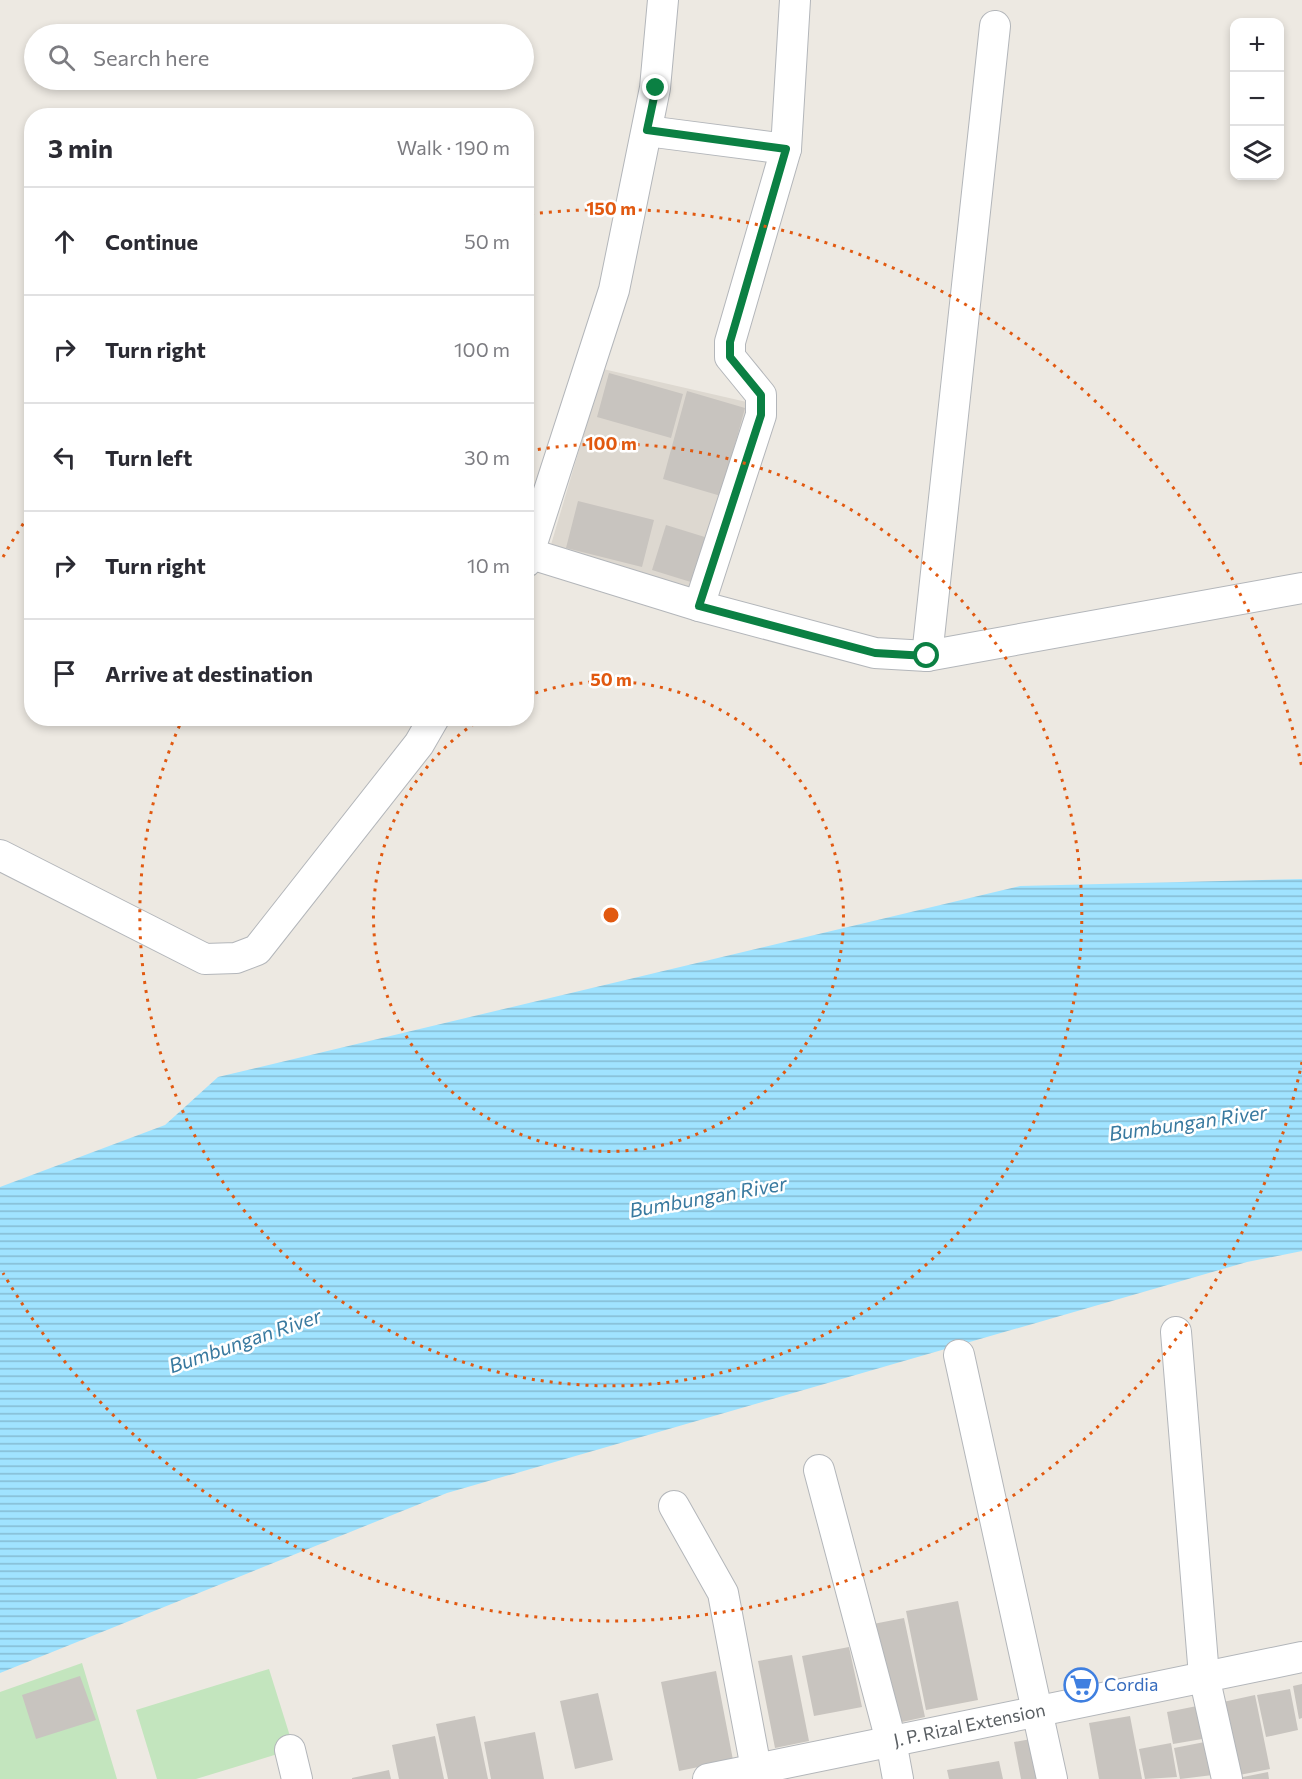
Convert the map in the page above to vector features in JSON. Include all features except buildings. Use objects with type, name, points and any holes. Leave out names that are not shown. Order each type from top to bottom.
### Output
[{"type":"street","points":[[534,542],[614,290],[656,88],[663,0]]},
{"type":"street","points":[[699,606],[761,415],[761,395],[730,357],[730,342],[786,149],[795,0]]},
{"type":"street","points":[[927,656],[995,26]]},
{"type":"street","points":[[647,130],[786,149]]},
{"type":"street","points":[[534,559],[875,653],[927,656],[1302,588]]},
{"type":"street","points":[[0,855],[205,958],[236,958],[257,950],[418,744],[429,726]]},
{"type":"street","points":[[1176,1332],[1204,1676],[1227,1779]]},
{"type":"street","points":[[959,1355],[1052,1779]]},
{"type":"street","points":[[819,1470],[891,1741],[898,1779]]},
{"type":"street","points":[[674,1506],[723,1593],[757,1774]]},
{"type":"street","name":"J. P. Rizal Extension","points":[[708,1779],[757,1774],[891,1741],[1302,1658]]},
{"type":"street","points":[[290,1750],[297,1779]]},
{"type":"shaded area","points":[[603,369],[751,403],[697,591],[550,548]]},
{"type":"green space","points":[[82,1663],[117,1779],[0,1779],[0,1692]]},
{"type":"green space","points":[[269,1669],[294,1749],[196,1779],[157,1779],[136,1710]]},
{"type":"water","name":"Bumbungan River","points":[[1302,879],[1302,1251],[1247,1262],[447,1493],[0,1673],[0,1187],[165,1125],[218,1077],[1020,886]]},
{"type":"place","name":"Cordia","points":[[1081,1685]]},
{"type":"route","points":[[656,88],[647,130],[786,149],[730,342],[730,357],[761,395],[761,415],[699,606],[875,653],[927,656]]}]
